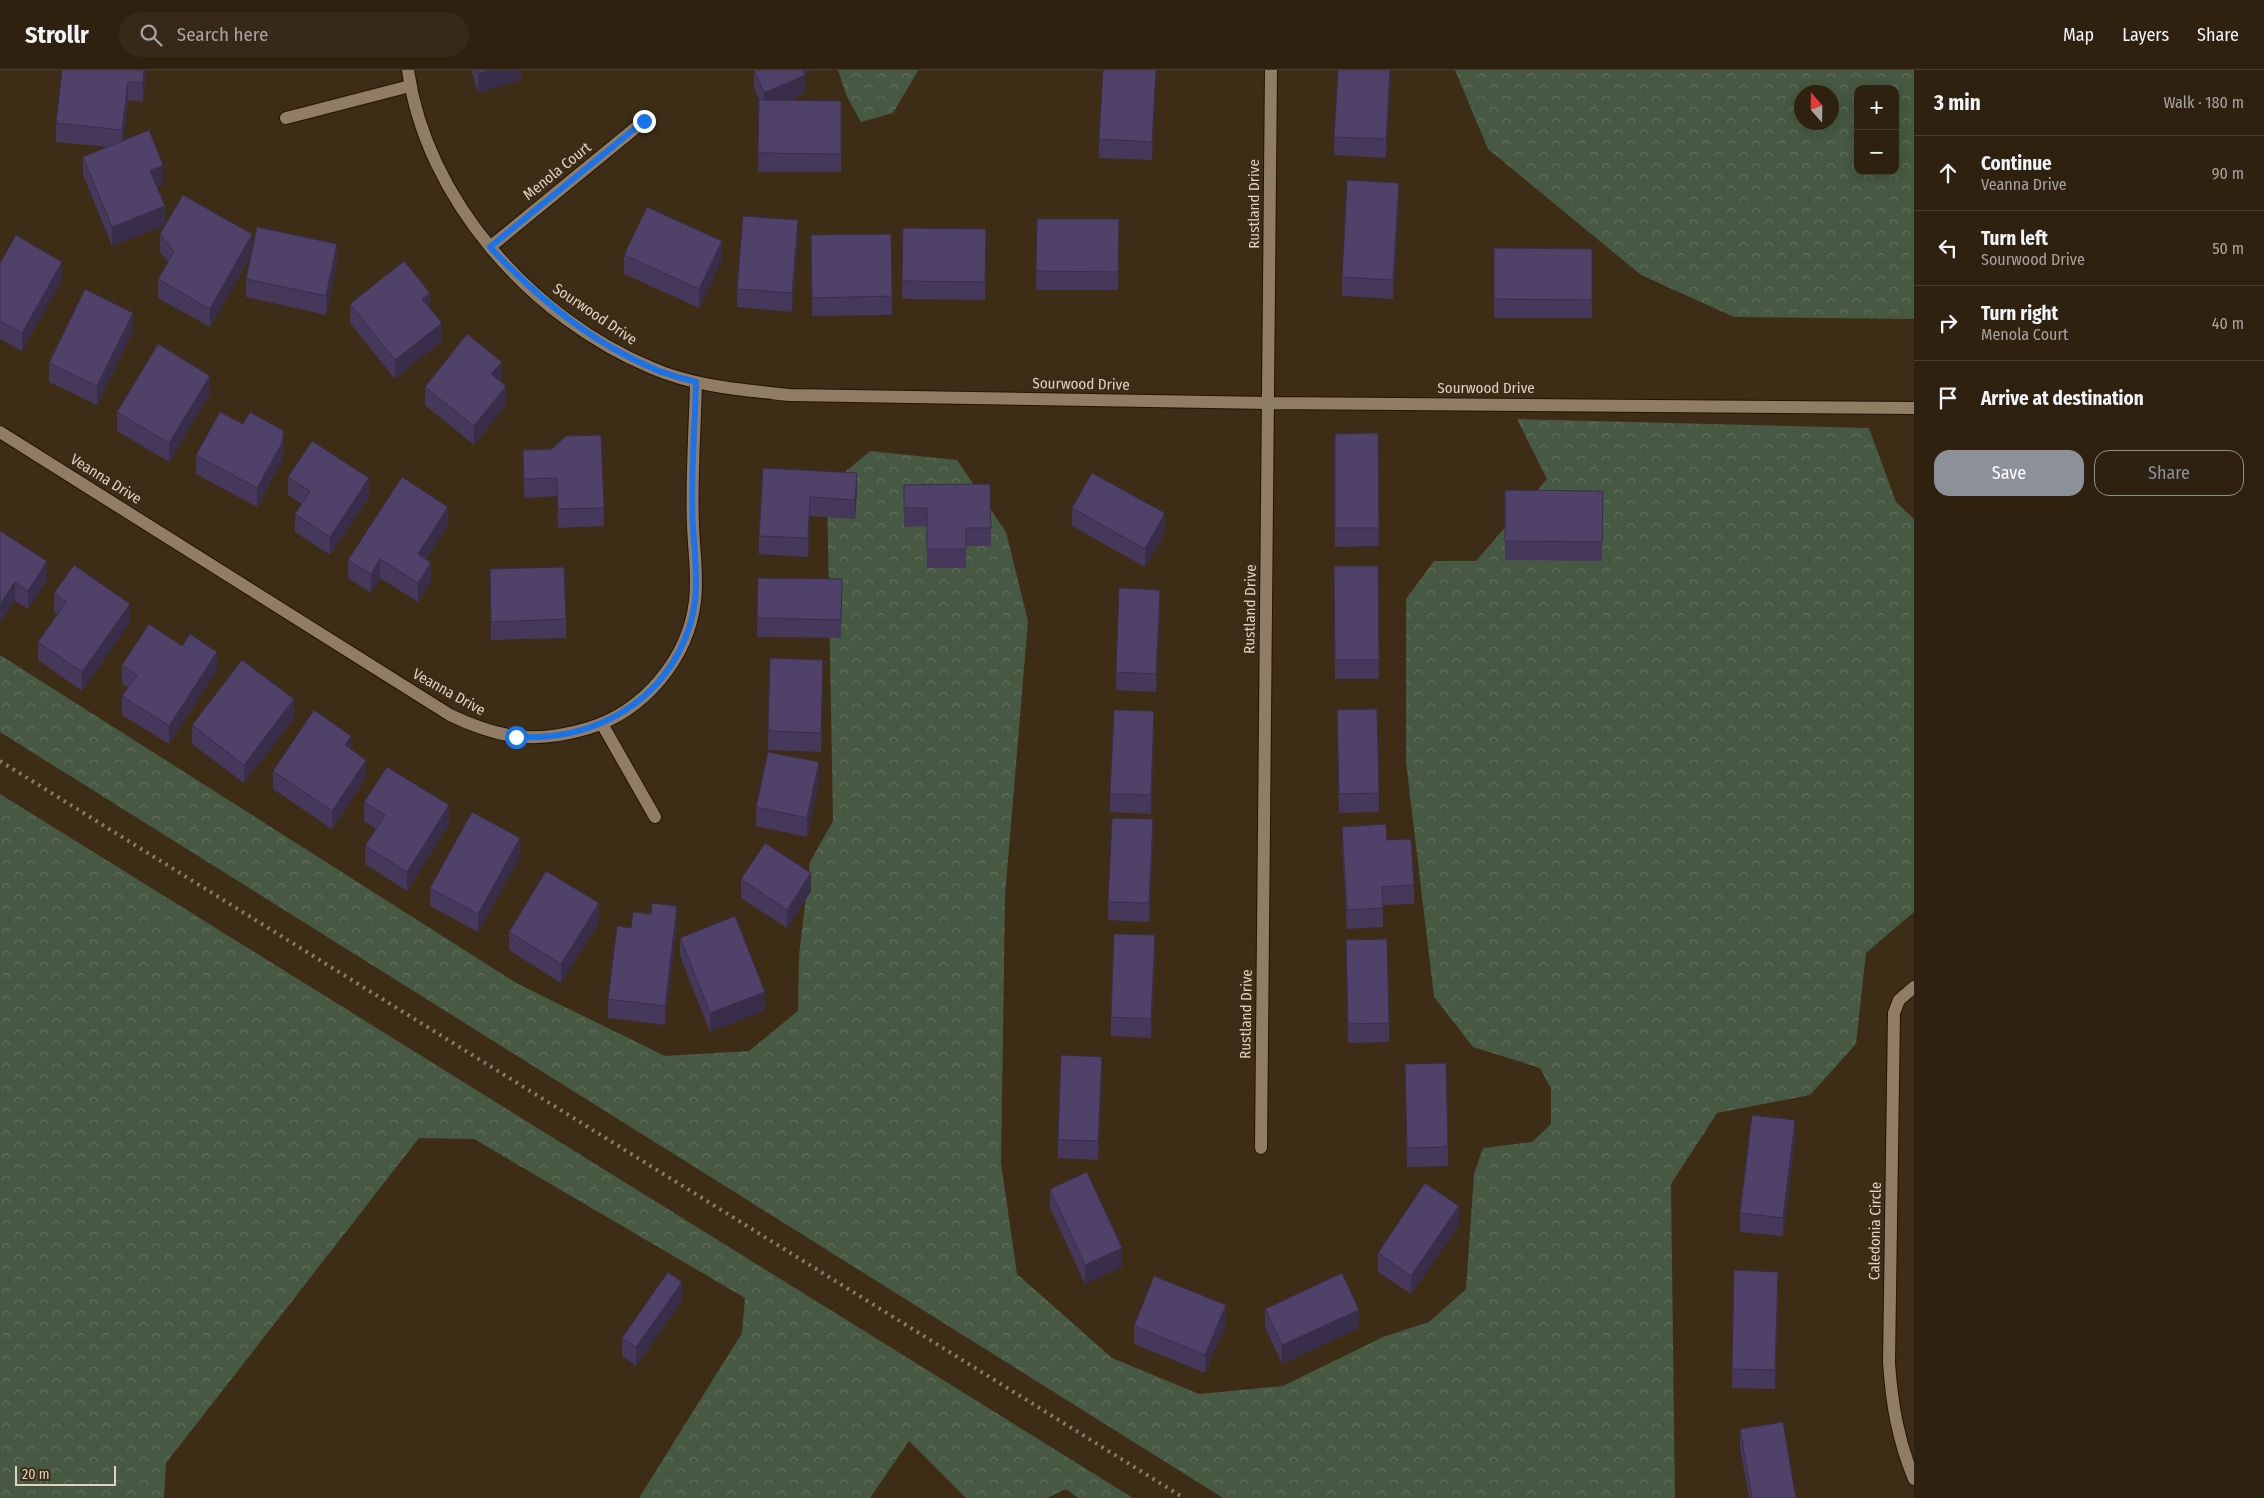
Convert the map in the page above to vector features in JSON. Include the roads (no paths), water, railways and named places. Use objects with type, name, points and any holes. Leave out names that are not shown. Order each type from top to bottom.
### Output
[{"type":"street","name":"Sourwood Drive","points":[[408,70],[410,86],[423,130],[441,173],[464,213],[490,247],[519,278],[554,309],[611,349],[653,369],[720,388],[790,395],[1269,403],[1914,408]]},
{"type":"street","name":"Rustland Drive","points":[[1261,1148],[1271,70]]},
{"type":"street","points":[[286,118],[410,86]]},
{"type":"street","name":"Menola Court","points":[[490,247],[644,121]]},
{"type":"street","name":"Veanna Drive","points":[[0,432],[450,715],[493,733],[539,738],[562,736],[602,724],[639,701],[656,686],[670,667],[690,624],[695,602],[697,555],[693,526],[696,382]]},
{"type":"street","points":[[602,724],[655,816]]},
{"type":"street","name":"Caledonia Circle","points":[[1914,987],[1899,1000],[1894,1013],[1889,1363],[1893,1410],[1904,1454],[1914,1479]]},
{"type":"railway","points":[[0,761],[1184,1498]]}]
